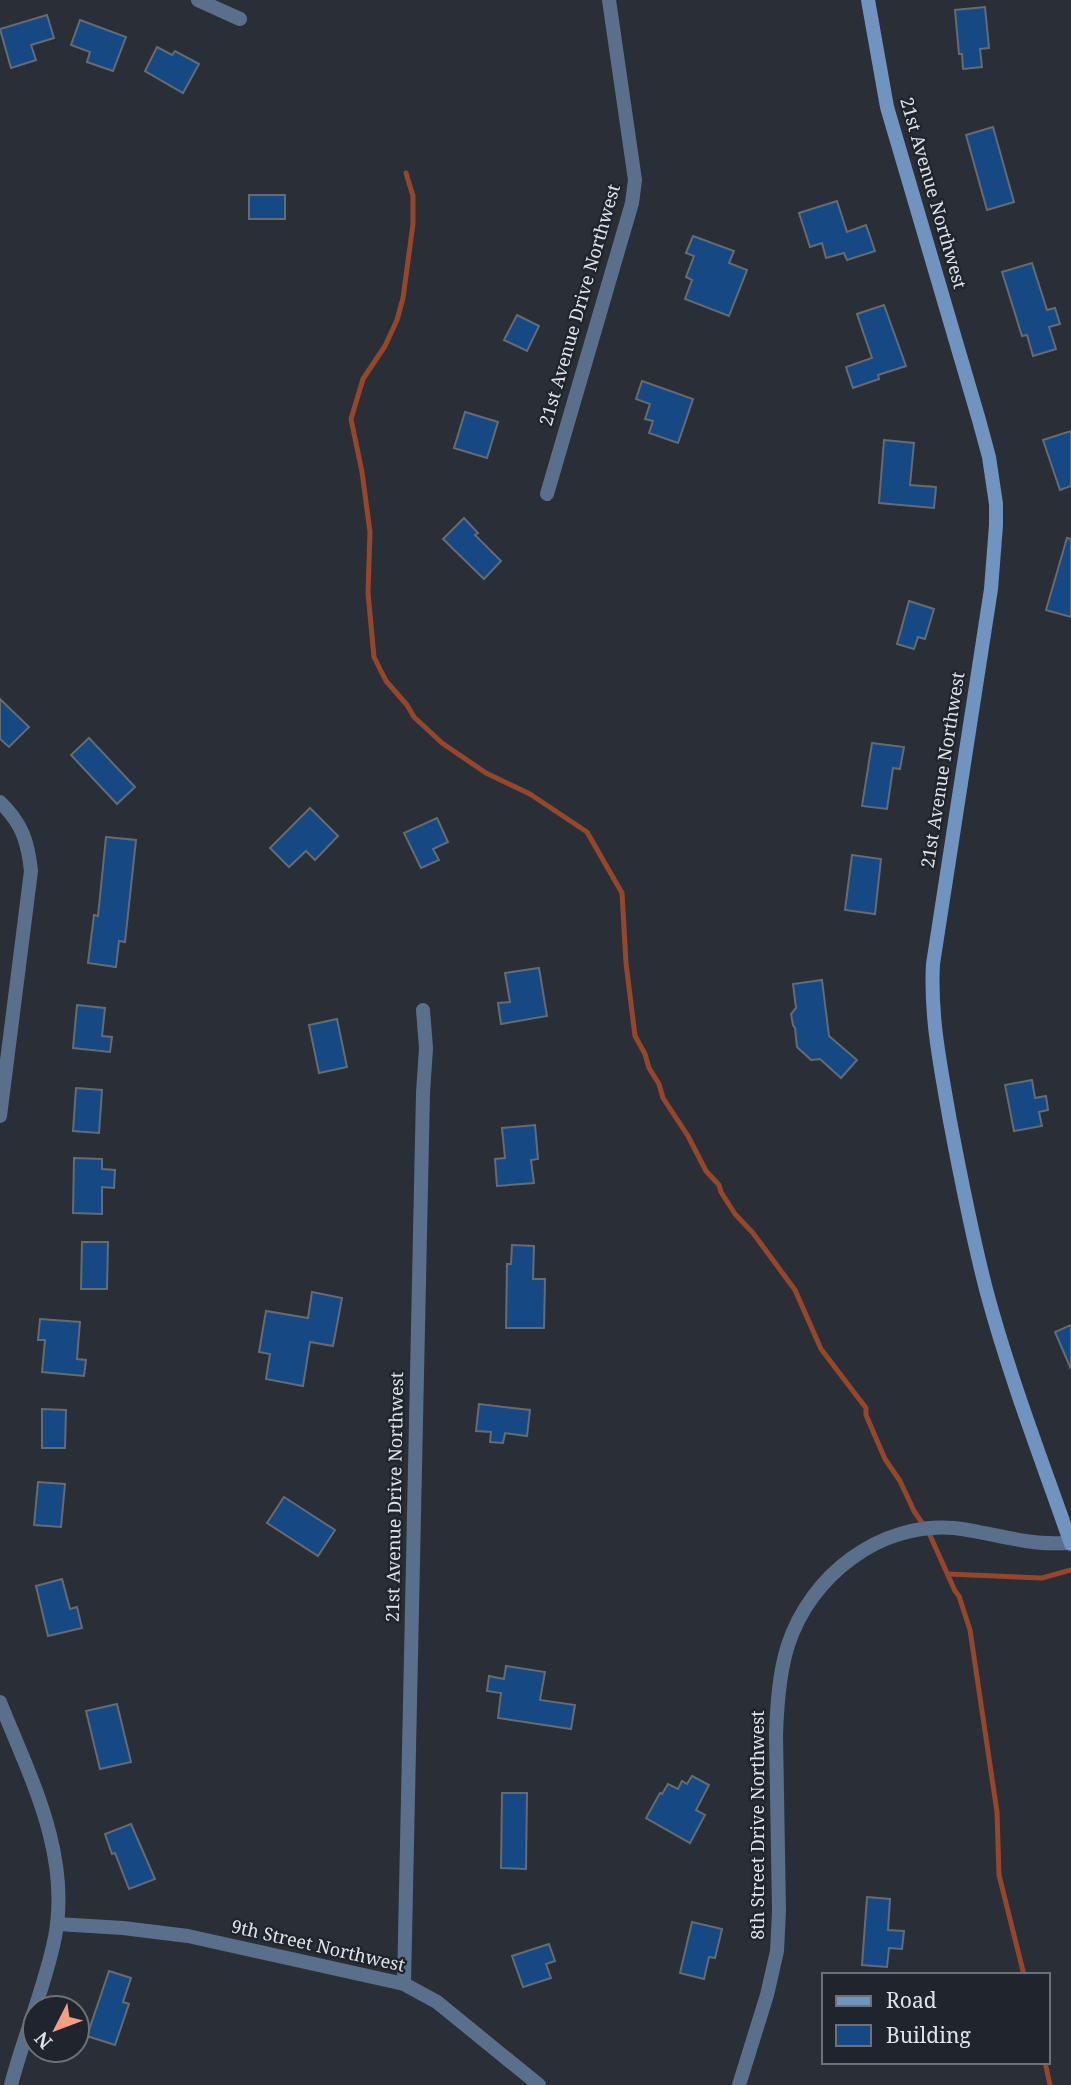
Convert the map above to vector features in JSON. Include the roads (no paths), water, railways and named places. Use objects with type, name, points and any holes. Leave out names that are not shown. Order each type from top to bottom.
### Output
[{"type":"street","points":[[198,0],[240,19]]},
{"type":"street","name":"21st Avenue Drive Northwest","points":[[547,494],[632,203],[635,180],[609,0]]},
{"type":"street","name":"21st Avenue Northwest","points":[[869,0],[887,107],[979,420],[989,457],[996,504],[991,589],[933,964],[935,1037],[965,1202],[987,1294],[1004,1351],[1071,1543]]},
{"type":"street","points":[[0,802],[23,832],[29,849],[31,872],[0,1116]]},
{"type":"street","name":"21st Avenue Drive Northwest","points":[[404,1984],[426,1048],[424,1010]]},
{"type":"street","name":"8th Street Drive Northwest","points":[[739,2085],[767,1995],[777,1951],[777,1706],[788,1646],[807,1605],[827,1580],[856,1554],[889,1537],[910,1531],[953,1528],[1033,1542],[1071,1543]]},
{"type":"street","points":[[0,1702],[44,1811],[53,1842],[59,1892],[57,1924],[42,1985],[11,2085]]},
{"type":"street","name":"9th Street Northwest","points":[[57,1924],[188,1936],[404,1984],[437,2002],[539,2085]]},
{"type":"waterway","points":[[406,173],[413,196],[413,224],[403,298],[397,320],[385,346],[363,379],[351,419],[370,532],[368,593],[374,657],[386,681],[414,717],[442,743],[486,773],[530,794],[587,832],[622,893],[626,963],[635,1036],[659,1084],[663,1098],[735,1214],[753,1233],[795,1290],[821,1349],[866,1408],[866,1415],[885,1459],[929,1533],[959,1596],[970,1630],[997,1812],[999,1875],[1024,1973]]},
{"type":"waterway","points":[[948,1574],[1042,1578],[1071,1570]]},
{"type":"waterway","points":[[1045,2064],[1050,2085]]}]
